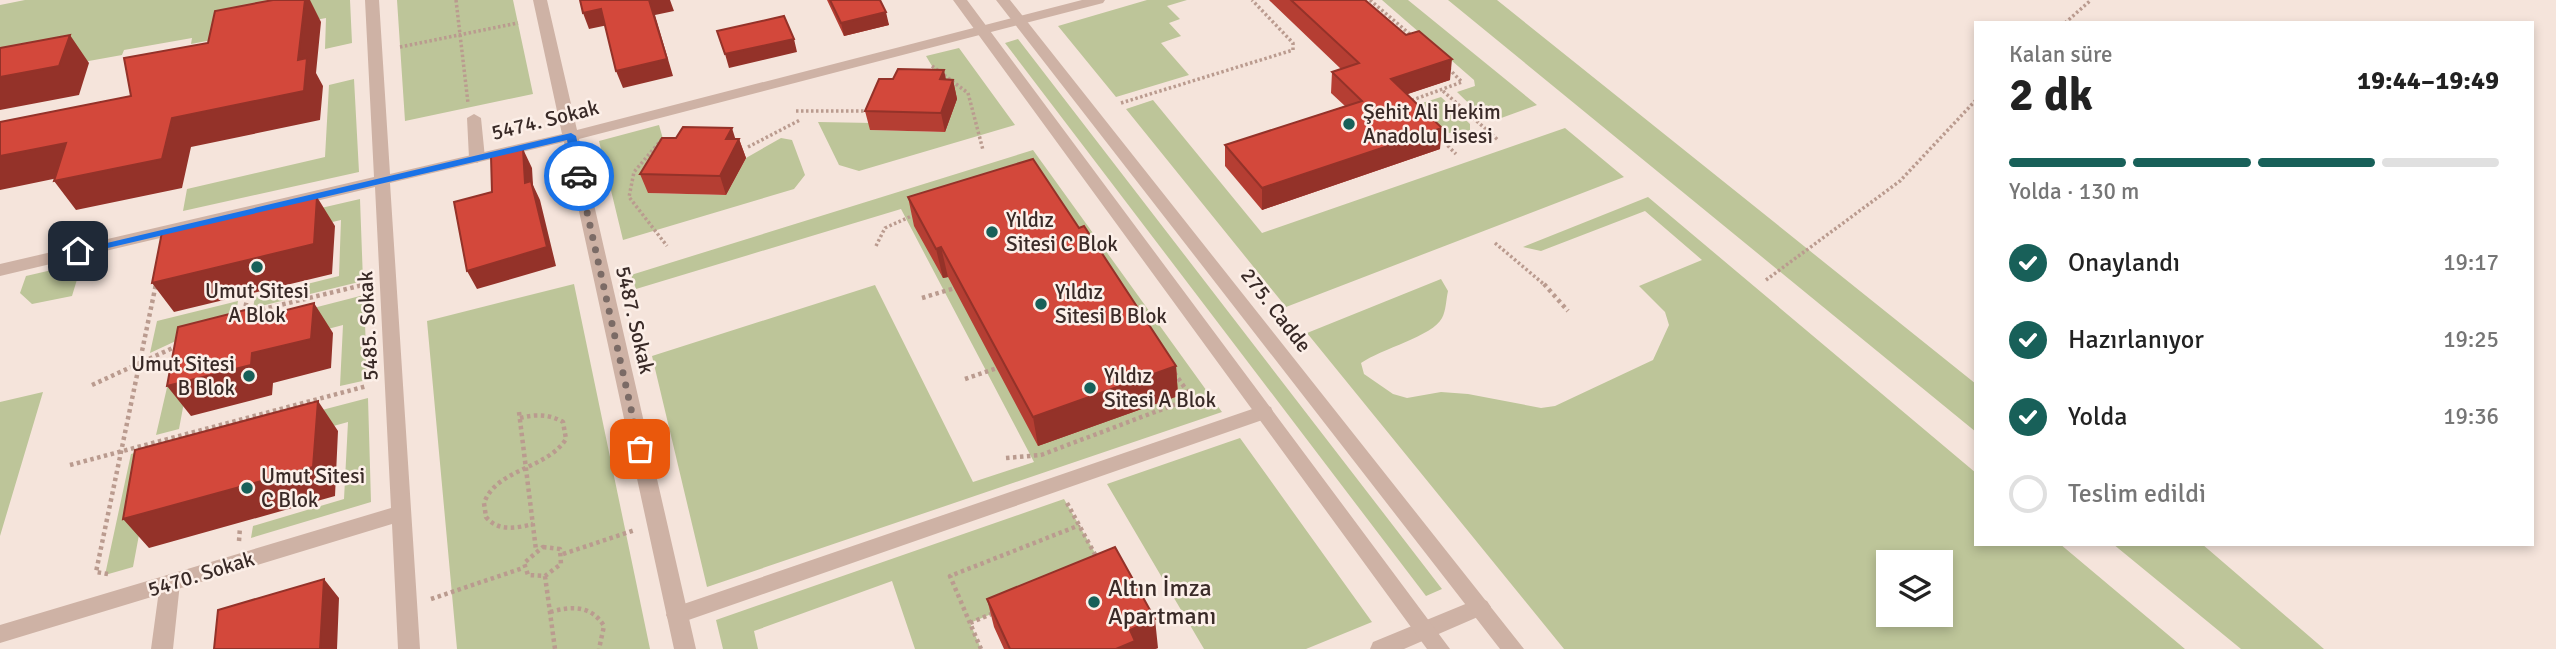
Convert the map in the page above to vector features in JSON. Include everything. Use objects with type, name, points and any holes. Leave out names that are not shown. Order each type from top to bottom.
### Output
[{"type":"street","name":"5485. Sokak","points":[[372,0],[409,649]]},
{"type":"street","name":"5487. Sokak","points":[[540,0],[685,649]]},
{"type":"street","points":[[960,0],[1439,649]]},
{"type":"street","name":"275. Cadde","points":[[1003,0],[1513,649]]},
{"type":"street","name":"5474. Sokak","points":[[0,270],[571,136],[983,32],[1098,0]]},
{"type":"street","points":[[471,113],[477,158]]},
{"type":"street","points":[[677,615],[1264,412]]},
{"type":"street","name":"5470. Sokak","points":[[0,634],[401,513]]},
{"type":"street","points":[[162,649],[170,583]]},
{"type":"street","points":[[1381,649],[1480,607]]},
{"type":"path","points":[[456,0],[471,113]]},
{"type":"path","points":[[1121,103],[1293,50],[1293,43],[1252,0]]},
{"type":"path","points":[[1370,0],[1420,43]]},
{"type":"path","points":[[2067,21],[2091,0]]},
{"type":"path","points":[[400,47],[518,23]]},
{"type":"path","points":[[1413,112],[1404,103],[1462,82],[1440,61]]},
{"type":"path","points":[[932,66],[968,93],[983,150]]},
{"type":"path","points":[[1442,90],[1498,140]]},
{"type":"path","points":[[1766,280],[1900,181],[1974,102]]},
{"type":"path","points":[[796,111],[866,111]]},
{"type":"path","points":[[748,146],[800,120]]},
{"type":"path","points":[[1430,128],[1457,154]]},
{"type":"path","points":[[663,139],[640,163],[628,190],[629,197],[667,246]]},
{"type":"path","points":[[876,246],[882,232],[891,223],[924,212]]},
{"type":"path","points":[[1095,255],[1087,244],[1099,240]]},
{"type":"path","points":[[1495,243],[1533,274],[1568,311]]},
{"type":"path","points":[[115,572],[105,575],[96,572],[158,276]]},
{"type":"path","points":[[233,320],[244,314],[363,285]]},
{"type":"path","points":[[922,298],[960,286]]},
{"type":"path","points":[[244,314],[247,300]]},
{"type":"path","points":[[1147,332],[1140,321],[1153,317]]},
{"type":"path","points":[[92,385],[186,341]]},
{"type":"path","points":[[1006,458],[1041,455],[1192,398],[1170,365]]},
{"type":"path","points":[[965,379],[1002,366]]},
{"type":"path","points":[[71,465],[367,386]]},
{"type":"path","points":[[533,524],[519,528],[494,525],[486,519],[483,510],[491,491],[500,482],[526,469],[540,464],[561,448],[567,430],[563,422],[545,414],[519,415],[526,469],[533,524],[537,550]]},
{"type":"path","points":[[258,425],[260,415]]},
{"type":"path","points":[[1056,484],[1102,567]]},
{"type":"path","points":[[523,568],[532,577],[545,576],[557,568],[563,554],[657,523]]},
{"type":"path","points":[[981,649],[950,576],[1080,525]]},
{"type":"path","points":[[226,539],[239,538],[240,527]]},
{"type":"path","points":[[407,608],[523,568],[527,558],[537,550],[556,547],[563,554]]},
{"type":"path","points":[[545,576],[555,649]]},
{"type":"path","points":[[550,612],[580,607],[592,610],[604,626],[599,649]]},
{"type":"path","points":[[970,623],[1006,608]]},
{"type":"green space","points":[[25,0],[350,0],[352,43],[325,49],[326,18],[191,44],[192,38],[124,50],[122,55],[0,77],[0,5]]},
{"type":"green space","points":[[397,0],[513,0],[533,94],[405,121]]},
{"type":"green space","points":[[1147,0],[1187,0],[1167,6],[1180,19],[1169,23],[1181,36],[1161,43],[1189,75],[1116,97],[1058,26]]},
{"type":"green space","points":[[1382,0],[1408,0],[1537,105],[1493,121],[1486,120],[1457,92],[1475,86],[1474,80]]},
{"type":"green space","points":[[1448,0],[1497,0],[1974,382],[1974,430]]},
{"type":"green space","points":[[1018,39],[1442,589],[1426,596],[1005,43]]},
{"type":"green space","points":[[959,48],[1015,125],[859,171],[839,165],[818,122],[873,123],[870,130],[945,132],[939,78],[926,56]]},
{"type":"green space","points":[[354,79],[359,172],[183,211],[187,189],[325,157],[329,85]]},
{"type":"green space","points":[[1441,97],[1470,124],[1470,130],[1460,133],[1446,132],[1416,105]]},
{"type":"green space","points":[[1153,100],[1262,233],[1565,128],[1624,177],[1286,307],[1126,109]]},
{"type":"green space","points":[[659,125],[663,139],[649,193],[726,195],[746,158],[781,138],[792,140],[805,175],[794,189],[623,240],[599,141]]},
{"type":"green space","points":[[1033,150],[1222,412],[707,587],[652,356],[875,285],[973,482],[1034,462],[901,209],[636,289],[631,275]]},
{"type":"green space","points":[[1648,197],[1974,471],[1974,546],[2062,546],[2185,649],[1564,649],[1307,333],[1441,279],[1448,291],[1445,309],[1437,325],[1361,363],[1364,374],[1393,394],[1407,398],[1441,392],[1468,394],[1541,408],[1555,406],[1653,360],[1669,325],[1665,312],[1639,286],[1702,260],[1645,211],[1541,251],[1523,247]]},
{"type":"green space","points":[[360,199],[363,281],[253,308],[255,297],[339,276],[341,220],[185,256],[165,244]]},
{"type":"green space","points":[[82,263],[72,296],[32,304],[20,293],[26,276]]},
{"type":"green space","points":[[574,284],[650,649],[457,649],[427,321]]},
{"type":"green space","points":[[364,295],[367,380],[340,386],[343,325],[286,340],[193,354],[179,429],[156,435],[175,353],[224,331]]},
{"type":"green space","points":[[238,301],[236,313],[150,353],[157,321]]},
{"type":"green space","points":[[43,392],[0,536],[0,402]]},
{"type":"green space","points":[[368,398],[371,502],[251,538],[253,526],[344,499],[348,422],[150,476],[133,567],[105,575],[131,454],[211,432],[211,439]]},
{"type":"green space","points":[[1240,438],[1372,622],[1306,649],[1204,649],[1107,484]]},
{"type":"green space","points":[[1064,499],[1103,567],[970,623],[981,649],[915,649],[892,581],[754,631],[758,649],[723,649],[716,620]]},
{"type":"green space","points":[[2115,546],[2204,546],[2324,649],[2241,649]]},
{"type":"building","points":[[273,0],[305,0],[298,60],[307,58],[304,91],[172,118],[162,159],[54,181],[66,143],[0,156],[0,122],[131,96],[124,58],[208,43],[215,11]]},
{"type":"building","points":[[580,0],[649,0],[667,59],[616,71],[601,9],[583,13]]},
{"type":"building","points":[[830,0],[880,0],[886,12],[841,23]]},
{"type":"building","points":[[1291,0],[1365,0],[1406,35],[1419,31],[1452,59],[1391,79],[1442,128],[1262,188],[1225,145],[1362,101],[1332,72],[1359,63]]},
{"type":"building","points":[[784,16],[794,39],[725,54],[717,31]]},
{"type":"building","points":[[70,35],[59,66],[0,77],[0,48]]},
{"type":"building","points":[[898,69],[944,70],[940,79],[953,80],[941,113],[865,111],[879,79],[893,79]]},
{"type":"building","points":[[683,127],[732,128],[726,139],[739,139],[720,176],[640,174],[662,138],[676,138]]},
{"type":"building","points":[[523,149],[525,183],[531,181],[547,247],[467,271],[454,202],[492,192],[491,156]]},
{"type":"building","points":[[1033,159],[1079,228],[1084,226],[1176,366],[1033,417],[941,247],[936,249],[908,197]]},
{"type":"building","points":[[317,197],[314,244],[152,283],[162,232]]},
{"type":"building","points":[[314,303],[311,339],[252,353],[251,365],[167,386],[178,327],[257,307],[255,318]]},
{"type":"building","points":[[318,401],[313,467],[123,519],[135,450]]},
{"type":"building","points":[[1115,547],[1155,619],[1130,630],[1135,641],[1116,649],[1010,649],[987,599]]},
{"type":"building","points":[[324,579],[320,649],[214,649],[218,610]]},
{"type":"way so far","points":[[579,176],[640,449]]},
{"type":"place","name":"Şehit Ali Hekim Anadolu Lisesi","points":[[1349,124]]},
{"type":"place","name":"Yıldız Sitesi C Blok","points":[[992,232]]},
{"type":"place","name":"Umut Sitesi A Blok","points":[[257,267]]},
{"type":"place","name":"Yıldız Sitesi B Blok","points":[[1041,304]]},
{"type":"place","name":"Umut Sitesi B Blok","points":[[249,376]]},
{"type":"place","name":"Yıldız Sitesi A Blok","points":[[1090,388]]},
{"type":"place","name":"Umut Sitesi C Blok","points":[[247,488]]},
{"type":"place","name":"Altın İmza Apartmanı","points":[[1094,602]]},
{"type":"route","points":[[78,251],[571,136],[579,176]]}]
